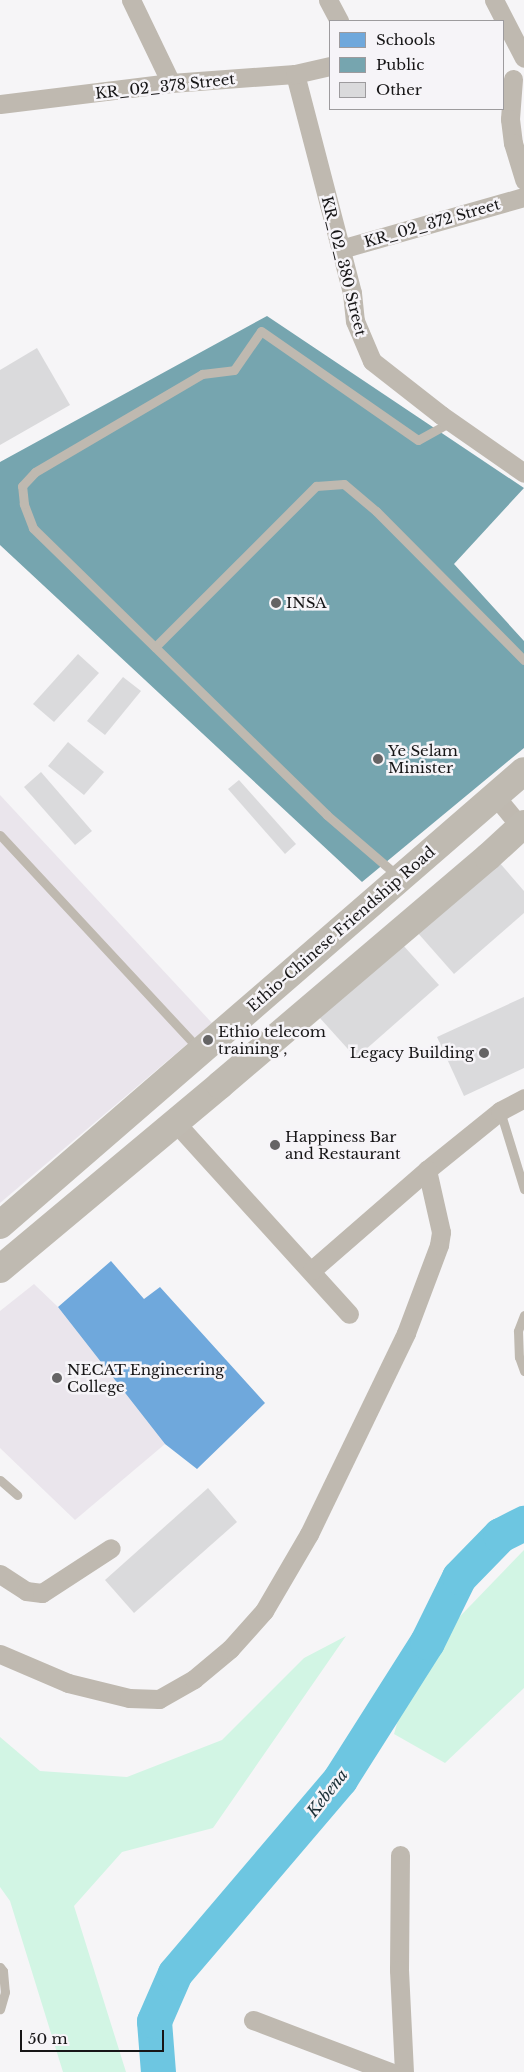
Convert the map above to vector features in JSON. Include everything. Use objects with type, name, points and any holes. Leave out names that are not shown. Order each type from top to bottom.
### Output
[{"type":"main road","name":"Ethio-Chinese Friendship Road","points":[[0,1225],[202,1051],[399,877],[496,797],[524,771]]},
{"type":"main road","points":[[0,1269],[523,827]]},
{"type":"street","points":[[131,0],[171,83]]},
{"type":"street","points":[[328,0],[338,20]]},
{"type":"street","points":[[494,0],[524,58]]},
{"type":"street","name":"KR_02_378 Street","points":[[0,104],[171,83],[295,74],[329,66]]},
{"type":"street","name":"KR_02_380 Street","points":[[295,74],[352,293],[355,321],[372,361],[451,422],[524,473]]},
{"type":"street","points":[[513,79],[510,119],[524,180]]},
{"type":"street","name":"KR_02_372 Street","points":[[341,248],[524,197]]},
{"type":"street","points":[[496,797],[523,827]]},
{"type":"street","points":[[312,1270],[427,1170],[500,1111],[524,1098]]},
{"type":"street","points":[[175,1122],[312,1270],[349,1314]]},
{"type":"street","points":[[0,1654],[68,1683],[129,1698],[159,1699],[194,1679],[230,1649],[264,1611],[309,1534],[406,1333],[439,1245],[441,1232],[427,1170]]},
{"type":"street","points":[[0,1574],[26,1591],[42,1593],[111,1548]]},
{"type":"street","points":[[400,1855],[399,1970],[404,2072]]},
{"type":"street","points":[[253,2020],[390,2072]]},
{"type":"lane","points":[[399,877],[327,814],[33,528],[24,504],[22,486],[35,472],[202,374],[234,370],[261,331],[418,440],[451,422]]},
{"type":"lane","points":[[155,647],[316,486],[344,484],[376,512],[524,660]]},
{"type":"lane","points":[[0,835],[202,1051]]},
{"type":"lane","points":[[500,1111],[524,1189]]},
{"type":"lane","points":[[524,1315],[518,1331],[518,1357],[524,1371]]},
{"type":"lane","points":[[0,1480],[16,1495]]},
{"type":"lane","points":[[0,1967],[3,1971],[5,1992],[0,2010]]},
{"type":"shaded area","points":[[0,795],[212,1023],[0,1203]]},
{"type":"shaded area","name":"NECAT Engineering College","points":[[34,1284],[58,1307],[165,1444],[75,1520],[0,1448],[0,1311]]},
{"type":"green space","points":[[524,1550],[524,1688],[445,1763],[394,1734],[414,1664]]},
{"type":"green space","points":[[346,1636],[213,1828],[122,1852],[74,1906],[126,2072],[63,2072],[10,1901],[0,1887],[0,1737],[40,1771],[127,1777],[222,1740],[304,1658]]},
{"type":"building: Schools","points":[[111,1261],[144,1299],[160,1287],[265,1403],[197,1469],[165,1444],[58,1307]]},
{"type":"building: Public","name":"INSA","points":[[267,316],[524,488],[454,564],[524,641],[524,748],[362,882],[0,545],[0,462]]},
{"type":"building: Other","points":[[37,348],[70,405],[0,445],[0,370]]},
{"type":"building: Other","points":[[78,654],[99,673],[54,722],[33,704]]},
{"type":"building: Other","points":[[123,677],[141,691],[105,735],[87,721]]},
{"type":"building: Other","points":[[68,742],[104,772],[84,795],[48,766]]},
{"type":"building: Other","points":[[41,772],[92,831],[75,845],[24,787]]},
{"type":"building: Other","points":[[239,780],[296,844],[285,854],[228,789]]},
{"type":"building: Other","points":[[498,861],[524,891],[524,913],[454,974],[417,932]]},
{"type":"building: Other","points":[[402,944],[439,985],[356,1058],[319,1017]]},
{"type":"building: Other","name":"Legacy Building","points":[[524,997],[524,1068],[464,1096],[437,1037]]},
{"type":"building: Other","points":[[208,1488],[237,1522],[134,1613],[105,1580]]},
{"type":"waterway","name":"Kebena","points":[[158,2072],[154,2021],[175,1973],[340,1779],[427,1642],[459,1577],[500,1535],[524,1523]]},
{"type":"place","name":"INSA","points":[[276,603]]},
{"type":"place","name":"Ye Selam Minister","points":[[378,759]]},
{"type":"place","name":"Ethio telecom training ,","points":[[208,1040]]},
{"type":"place","name":"Legacy Building","points":[[484,1053]]},
{"type":"place","name":"Happiness Bar and Restaurant","points":[[275,1145]]},
{"type":"place","name":"NECAT Engineering College","points":[[57,1378]]}]
